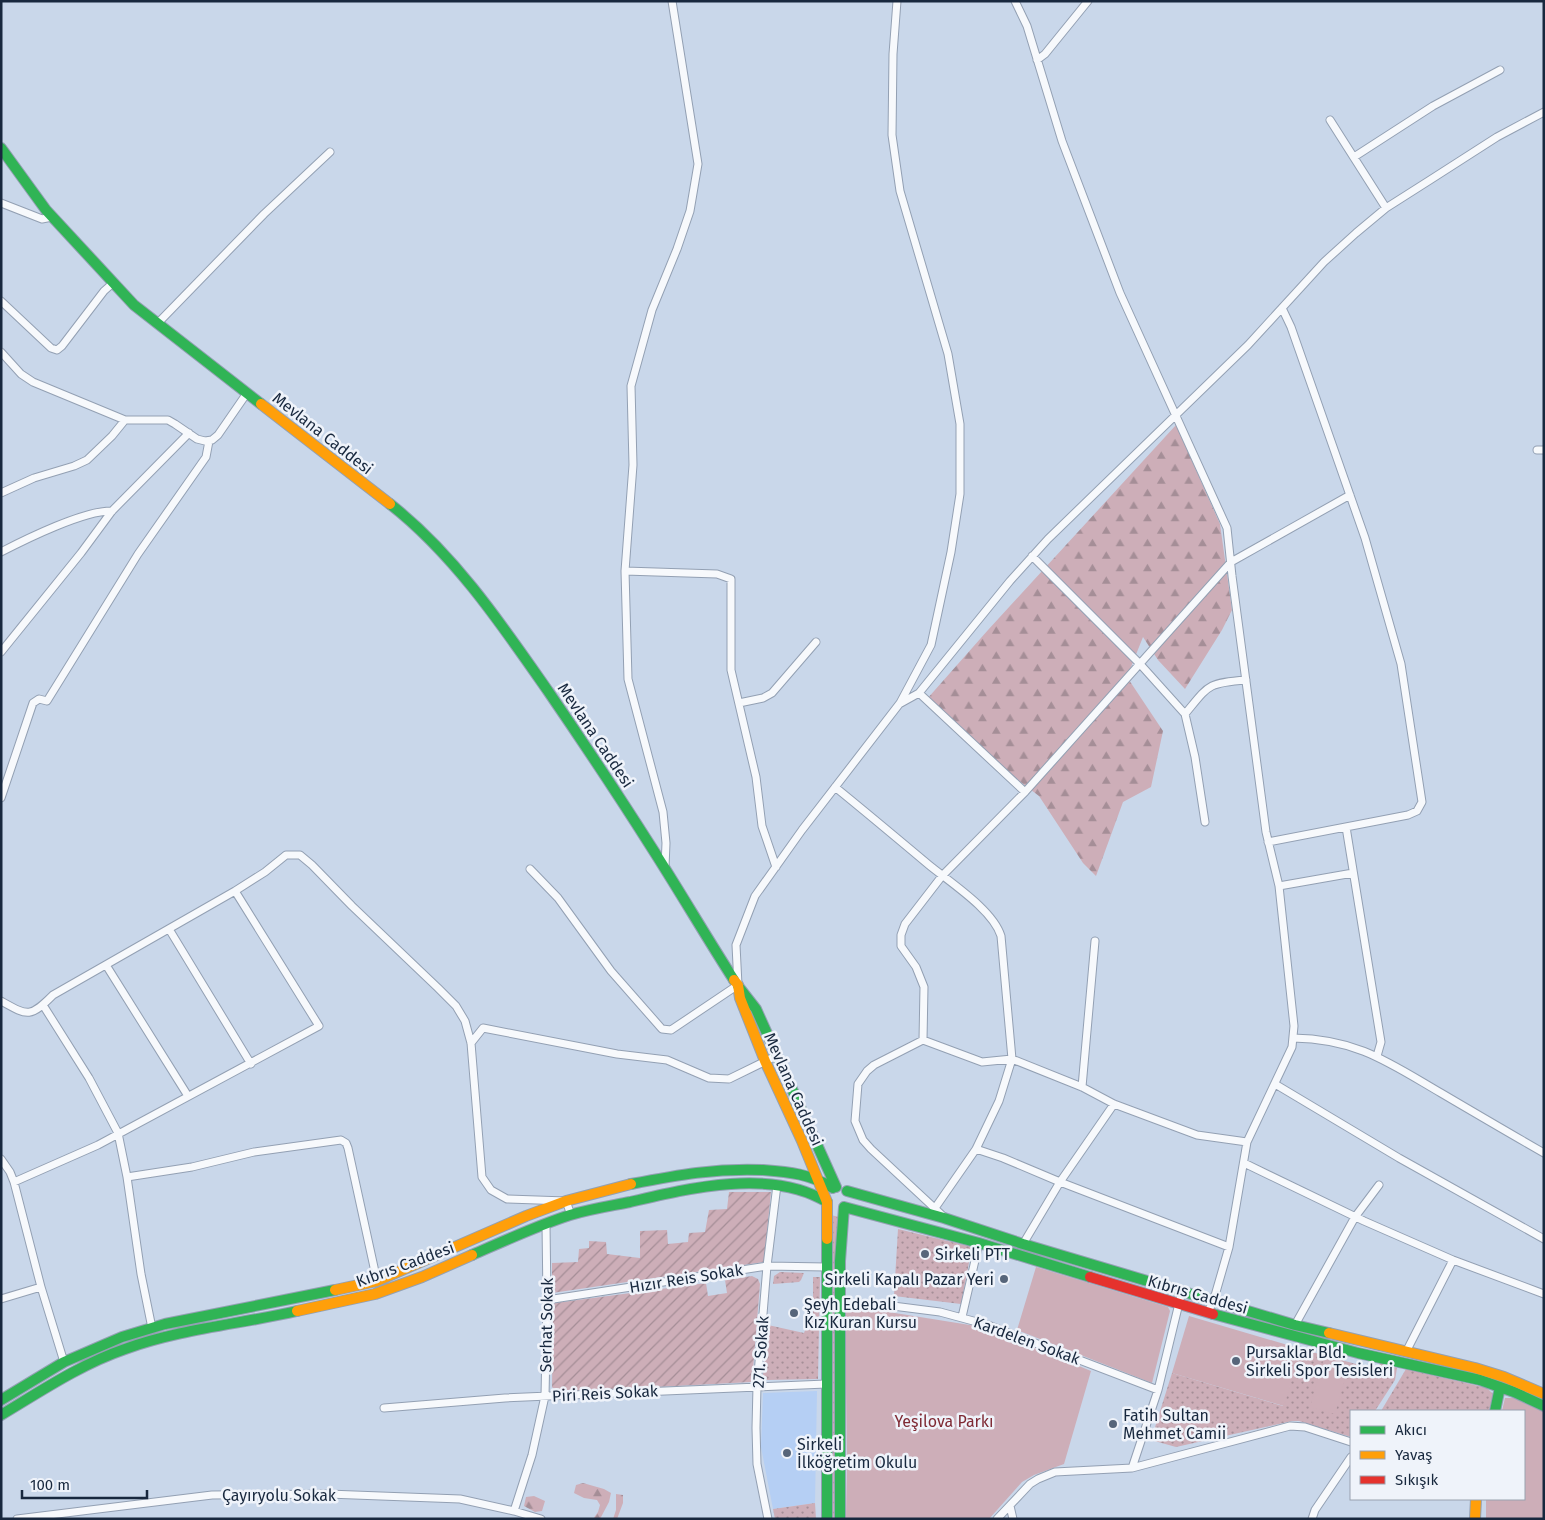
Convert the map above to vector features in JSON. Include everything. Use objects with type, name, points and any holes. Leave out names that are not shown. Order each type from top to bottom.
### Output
[{"type":"main road","name":"Mevlana Caddesi","points":[[1,148],[52,217],[134,305],[400,513],[450,561],[529,664],[618,795],[665,868],[692,915],[738,985],[740,998],[765,1061],[802,1141],[827,1202],[826,1384],[828,1519]]},
{"type":"main road","points":[[738,985],[756,1009],[834,1187]]},
{"type":"main road","points":[[1,1400],[64,1362],[108,1342],[152,1328],[377,1281],[526,1216],[566,1201],[617,1187],[700,1171],[755,1169],[790,1172],[818,1179],[834,1187],[842,1187],[847,1192],[849,1198],[844,1207],[840,1277],[840,1519]]},
{"type":"main road","name":"Kıbrıs Caddesi","points":[[1,1415],[70,1373],[138,1344],[196,1330],[256,1320],[375,1294],[422,1277],[513,1236],[571,1215],[708,1185],[760,1183],[777,1185],[809,1193],[827,1202]]},
{"type":"main road","points":[[834,1187],[828,1192],[827,1202],[834,1209],[844,1207]]},
{"type":"main road","points":[[847,1192],[944,1218],[1023,1244],[1214,1299],[1295,1325],[1475,1368],[1504,1377],[1544,1394]]},
{"type":"main road","name":"Kıbrıs Caddesi","points":[[844,1207],[979,1243],[1179,1304],[1307,1340],[1456,1374],[1500,1387],[1544,1406]]},
{"type":"main road","points":[[1495,1410],[1500,1387]]},
{"type":"main road","points":[[1475,1519],[1476,1500]]},
{"type":"street","points":[[665,868],[666,843],[663,812],[628,679],[625,571],[633,465],[631,386],[652,310],[690,211],[698,164],[672,1]]},
{"type":"street","points":[[530,869],[558,898],[611,971],[662,1029],[671,1030],[738,985],[736,945],[755,896],[835,787],[900,703],[931,644],[951,552],[960,494],[960,424],[948,354],[900,191],[894,145],[892,97],[896,1]]},
{"type":"street","points":[[1015,1],[1027,26],[1062,141],[1120,293],[1227,528],[1268,842],[1279,886],[1294,1026],[1292,1047],[1247,1142],[1229,1247],[1214,1299],[1208,1312]]},
{"type":"street","points":[[1037,60],[1045,54],[1088,1]]},
{"type":"street","points":[[1354,157],[1433,106],[1500,70]]},
{"type":"street","points":[[900,703],[919,693],[1048,539],[1174,414],[1248,345],[1324,262],[1386,208],[1497,137],[1544,112]]},
{"type":"street","points":[[1330,120],[1386,208]]},
{"type":"street","points":[[157,324],[264,214],[330,152]]},
{"type":"street","points":[[1,202],[42,219],[52,217]]},
{"type":"street","points":[[1,301],[51,348],[57,350],[104,291],[113,283]]},
{"type":"street","points":[[1268,842],[1408,815],[1417,810],[1422,802],[1400,664],[1365,538],[1282,308]]},
{"type":"street","points":[[1,352],[21,374],[33,382],[125,420],[168,420],[201,441],[208,441],[218,435],[247,393]]},
{"type":"street","points":[[1,493],[34,478],[74,466],[87,460],[112,436],[125,420]]},
{"type":"street","points":[[1,652],[81,553],[112,511],[189,433]]},
{"type":"street","points":[[1,798],[33,703],[38,699],[47,701],[138,554],[206,457],[208,441]]},
{"type":"street","points":[[923,1040],[924,987],[916,967],[902,946],[901,935],[906,924],[942,876],[1025,792],[1231,562],[1350,495]]},
{"type":"street","points":[[1,552],[84,516],[112,511]]},
{"type":"street","points":[[1032,556],[1140,664],[1185,714],[1195,757],[1205,822]]},
{"type":"street","points":[[625,571],[717,574],[731,579],[731,670],[756,777],[762,826],[776,867]]},
{"type":"street","points":[[739,703],[763,698],[772,692],[816,642]]},
{"type":"street","points":[[1185,714],[1208,687],[1220,682],[1246,680]]},
{"type":"street","points":[[919,693],[1025,792]]},
{"type":"street","points":[[835,787],[950,881],[992,919],[1000,932],[1012,1058],[1000,1101],[976,1149],[935,1208]]},
{"type":"street","points":[[1346,827],[1382,1042],[1377,1056]]},
{"type":"street","points":[[1,1001],[26,1013],[36,1011],[53,995],[235,891],[286,855],[295,854],[304,857],[352,906],[424,973],[456,1006],[465,1021],[471,1044],[482,1177],[491,1190],[507,1199],[566,1201],[571,1215]]},
{"type":"street","points":[[1279,886],[1353,873]]},
{"type":"street","points":[[14,1182],[98,1145],[319,1026],[235,891]]},
{"type":"street","points":[[169,929],[251,1064]]},
{"type":"street","points":[[1082,1088],[1095,941]]},
{"type":"street","points":[[106,965],[188,1096]]},
{"type":"street","points":[[43,1005],[90,1078],[118,1133],[127,1177],[141,1274],[152,1328]]},
{"type":"street","points":[[471,1044],[483,1028],[617,1054],[667,1060],[709,1078],[729,1079],[776,1056]]},
{"type":"street","points":[[1293,1038],[1338,1042],[1377,1056],[1544,1153]]},
{"type":"street","points":[[944,1218],[871,1149],[863,1140],[854,1121],[858,1084],[867,1071],[874,1065],[923,1040],[982,1062],[1012,1058],[1114,1104],[1197,1134],[1247,1142]]},
{"type":"street","points":[[1275,1084],[1399,1158],[1544,1239]]},
{"type":"street","points":[[1023,1244],[1060,1182],[1114,1104]]},
{"type":"street","points":[[127,1177],[192,1166],[254,1152],[341,1140],[346,1143],[348,1148],[377,1281]]},
{"type":"street","points":[[976,1149],[1229,1247]]},
{"type":"street","points":[[1,1159],[14,1182],[41,1287],[64,1362]]},
{"type":"street","points":[[1244,1163],[1355,1217],[1454,1260],[1544,1294]]},
{"type":"street","name":"271. Sokak","points":[[768,1519],[757,1464],[757,1386],[767,1266],[777,1185]]},
{"type":"street","points":[[1295,1325],[1355,1217],[1379,1185]]},
{"type":"street","name":"Serhat Sokak","points":[[514,1511],[532,1455],[545,1396],[546,1224]]},
{"type":"street","points":[[962,1317],[979,1243]]},
{"type":"street","points":[[1406,1352],[1454,1260]]},
{"type":"street","name":"Hızır Reis Sokak","points":[[547,1300],[767,1266],[826,1267]]},
{"type":"street","points":[[1,1299],[41,1287]]},
{"type":"street","points":[[1132,1468],[1158,1390],[1182,1291]]},
{"type":"street","name":"Kardelen Sokak","points":[[893,1306],[962,1317],[1017,1335],[1158,1390]]},
{"type":"street","name":"Piri Reis Sokak","points":[[384,1408],[505,1398],[826,1384]]},
{"type":"street","points":[[997,1519],[1030,1484],[1047,1475],[1064,1470],[1132,1468],[1290,1426],[1305,1427],[1350,1442]]},
{"type":"street","points":[[1312,1519],[1315,1510],[1350,1458]]},
{"type":"street","name":"Çayıryolu Sokak","points":[[17,1519],[212,1495],[328,1494],[460,1499],[541,1519]]},
{"type":"street","points":[[1010,1506],[1013,1519]]},
{"type":"shaded area","points":[[817,1391],[815,1503],[773,1509],[761,1447],[763,1393]]},
{"type":"green space","points":[[1176,425],[1220,524],[1232,610],[1222,630],[1185,689],[1158,660],[1143,637],[1127,677],[1163,731],[1151,787],[1123,802],[1096,876],[1083,863],[1039,796],[985,755],[927,699]]},
{"type":"green space","points":[[729,1192],[771,1192],[764,1262],[552,1293],[552,1263],[578,1262],[579,1249],[589,1248],[589,1241],[606,1242],[607,1254],[640,1258],[640,1231],[667,1230],[668,1244],[688,1242],[689,1233],[705,1232],[709,1210],[727,1209]]},
{"type":"green space","points":[[831,1215],[839,1217],[835,1249],[836,1519],[833,1519],[831,1462]]},
{"type":"green space","points":[[898,1229],[972,1247],[961,1304],[894,1296]]},
{"type":"green space","points":[[1036,1267],[1168,1307],[1170,1311],[1152,1383],[1017,1330]]},
{"type":"green space","points":[[780,1272],[804,1273],[799,1282],[773,1284],[774,1276]]},
{"type":"green space","points":[[752,1276],[758,1279],[760,1284],[752,1382],[560,1392],[552,1387],[553,1305],[555,1303],[706,1283],[708,1296],[727,1293],[725,1280]]},
{"type":"green space","points":[[813,1277],[820,1277],[818,1379],[767,1380],[763,1375],[768,1325],[804,1333],[810,1316],[813,1316]]},
{"type":"green space","name":"Yeşilova Parkı","points":[[845,1305],[976,1326],[1004,1335],[1091,1371],[1064,1464],[1034,1475],[1022,1482],[989,1519],[846,1519]]},
{"type":"green space","name":"Pursaklar Bld. Sirkeli Spor Tesisleri","points":[[1189,1316],[1301,1349],[1284,1406],[1172,1373]]},
{"type":"green space","points":[[1301,1349],[1378,1370],[1380,1363],[1397,1368],[1395,1380],[1376,1410],[1350,1410],[1350,1437],[1299,1421],[1292,1421],[1176,1447],[1151,1440],[1172,1373],[1283,1406]]},
{"type":"green space","points":[[1324,1358],[1349,1365],[1335,1414],[1310,1407]]},
{"type":"green space","points":[[1406,1369],[1487,1388],[1493,1394],[1489,1410],[1382,1410]]},
{"type":"green space","points":[[1505,1398],[1513,1398],[1544,1412],[1544,1519],[1486,1519],[1486,1500],[1525,1500],[1525,1410],[1502,1410]]},
{"type":"green space","points":[[583,1483],[611,1493],[609,1502],[600,1519],[593,1519],[600,1505],[597,1500],[584,1498],[574,1493],[576,1485]]},
{"type":"green space","points":[[616,1494],[623,1495],[623,1503],[617,1519],[613,1519],[616,1510]]},
{"type":"green space","points":[[534,1496],[545,1501],[542,1511],[535,1512],[524,1506],[526,1497]]},
{"type":"green space","points":[[815,1503],[816,1519],[775,1519],[773,1509]]},
{"type":"traffic: fast","points":[[1,148],[46,210],[134,305],[261,404]]},
{"type":"traffic: fast","points":[[390,504],[435,545],[495,616],[625,806],[734,980]]},
{"type":"traffic: fast","points":[[738,986],[756,1009],[836,1187]]},
{"type":"traffic: fast","points":[[631,1184],[713,1171],[763,1170],[799,1174],[833,1188]]},
{"type":"traffic: fast","points":[[472,1255],[570,1215],[704,1187],[756,1183],[781,1186],[805,1192],[827,1202]]},
{"type":"traffic: fast","points":[[847,1191],[944,1218],[1023,1244],[1295,1325],[1329,1333]]},
{"type":"traffic: fast","points":[[840,1519],[840,1261],[844,1207],[979,1243],[1090,1277]]},
{"type":"traffic: fast","points":[[827,1239],[827,1519]]},
{"type":"traffic: fast","points":[[1,1400],[64,1362],[122,1337],[165,1324],[335,1290]]},
{"type":"traffic: fast","points":[[1,1415],[77,1370],[125,1349],[167,1336],[297,1311]]},
{"type":"traffic: fast","points":[[1213,1314],[1358,1353],[1480,1380],[1514,1392],[1544,1406]]},
{"type":"traffic: fast","points":[[1495,1410],[1500,1387]]},
{"type":"traffic: slow","points":[[261,404],[390,504]]},
{"type":"traffic: slow","points":[[734,980],[738,985],[740,998],[765,1061],[802,1141],[827,1202],[827,1239]]},
{"type":"traffic: slow","points":[[335,1290],[377,1281],[526,1216],[566,1201],[631,1184]]},
{"type":"traffic: slow","points":[[297,1311],[375,1294],[422,1277],[472,1255]]},
{"type":"traffic: slow","points":[[1329,1333],[1475,1368],[1504,1377],[1544,1394]]},
{"type":"traffic: slow","points":[[1475,1519],[1476,1500]]},
{"type":"traffic: jam","points":[[1090,1277],[1213,1314]]},
{"type":"place","name":"Sirkeli PTT","points":[[925,1254]]},
{"type":"place","name":"Sirkeli Kapalı Pazar Yeri","points":[[1004,1279]]},
{"type":"place","name":"Şeyh Edebali Kız Kuran Kursu","points":[[794,1313]]},
{"type":"place","name":"Pursaklar Bld. Sirkeli Spor Tesisleri","points":[[1236,1361]]},
{"type":"place","name":"Fatih Sultan Mehmet Camii","points":[[1113,1424]]},
{"type":"place","name":"Sirkeli İlköğretim Okulu","points":[[787,1453]]}]
